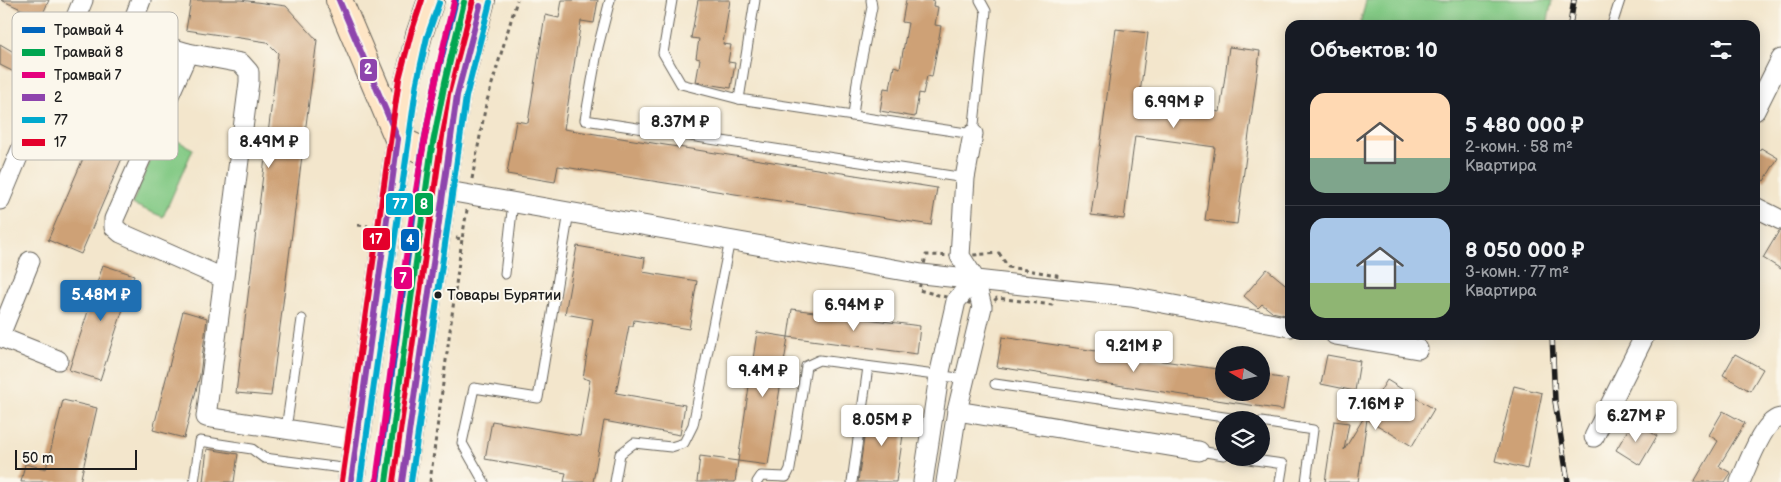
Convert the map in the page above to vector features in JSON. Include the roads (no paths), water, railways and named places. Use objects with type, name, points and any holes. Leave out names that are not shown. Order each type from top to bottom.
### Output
[{"type":"main road","points":[[339,0],[398,139],[446,162]]},
{"type":"main road","points":[[352,476],[398,139],[408,80],[419,35],[431,0]]},
{"type":"main road","points":[[402,482],[446,162],[474,2]]},
{"type":"street","points":[[78,12],[83,0]]},
{"type":"street","points":[[137,12],[141,0]]},
{"type":"street","points":[[178,50],[241,63],[249,72],[206,417],[357,440]]},
{"type":"street","points":[[178,75],[188,53]]},
{"type":"street","points":[[1760,101],[1781,59]]},
{"type":"street","points":[[946,482],[957,411],[982,307],[975,279],[960,256],[965,178],[973,134]]},
{"type":"street","points":[[0,200],[17,160]]},
{"type":"street","points":[[140,160],[114,219],[114,227],[121,233],[224,278]]},
{"type":"street","points":[[442,190],[922,274],[1131,297],[1285,326]]},
{"type":"street","points":[[1760,210],[1781,220]]},
{"type":"street","points":[[30,261],[0,336],[58,360]]},
{"type":"street","points":[[923,482],[940,376],[956,301],[975,279]]},
{"type":"street","points":[[1365,340],[1418,349]]},
{"type":"street","points":[[1594,437],[1642,340]]},
{"type":"street","points":[[957,411],[1199,451]]},
{"type":"street","points":[[1740,482],[1767,425],[1777,418],[1781,418]]},
{"type":"lane","points":[[610,0],[598,47],[586,120],[965,178]]},
{"type":"lane","points":[[672,0],[663,53],[681,84],[739,99],[973,134],[986,11],[980,0]]},
{"type":"lane","points":[[739,99],[755,0]]},
{"type":"lane","points":[[854,116],[857,82],[872,7],[871,0]]},
{"type":"lane","points":[[1614,20],[1620,0]]},
{"type":"lane","points":[[505,274],[513,202]]},
{"type":"lane","points":[[484,482],[462,443],[474,388],[538,398],[569,212]]},
{"type":"lane","points":[[615,482],[620,454],[627,447],[634,443],[671,447],[684,443],[693,425],[730,240]]},
{"type":"lane","points":[[286,429],[302,319]]},
{"type":"lane","points":[[757,482],[761,476],[786,477],[790,469],[806,366],[820,360],[966,379]]},
{"type":"lane","points":[[852,482],[868,366]]},
{"type":"lane","points":[[995,384],[1215,416]]},
{"type":"lane","points":[[1270,423],[1313,430],[1306,482]]},
{"type":"lane","points":[[194,482],[200,442],[252,450],[264,458],[352,476]]},
{"type":"lane","points":[[1199,451],[1215,454]]},
{"type":"lane","points":[[1270,462],[1282,464],[1280,482]]},
{"type":"railway","points":[[1571,20],[1574,0]]},
{"type":"railway","points":[[1552,340],[1555,401],[1568,482]]},
{"type":"tram line","name":"4","points":[[377,482],[422,152],[436,80],[456,0]]},
{"type":"tram line","name":"7","points":[[376,482],[408,240],[428,121],[454,2]]},
{"type":"tram line","name":"8","points":[[386,482],[431,153],[464,2]]},
{"type":"place","name":"Товары Бурятии","points":[[438,295]]}]
